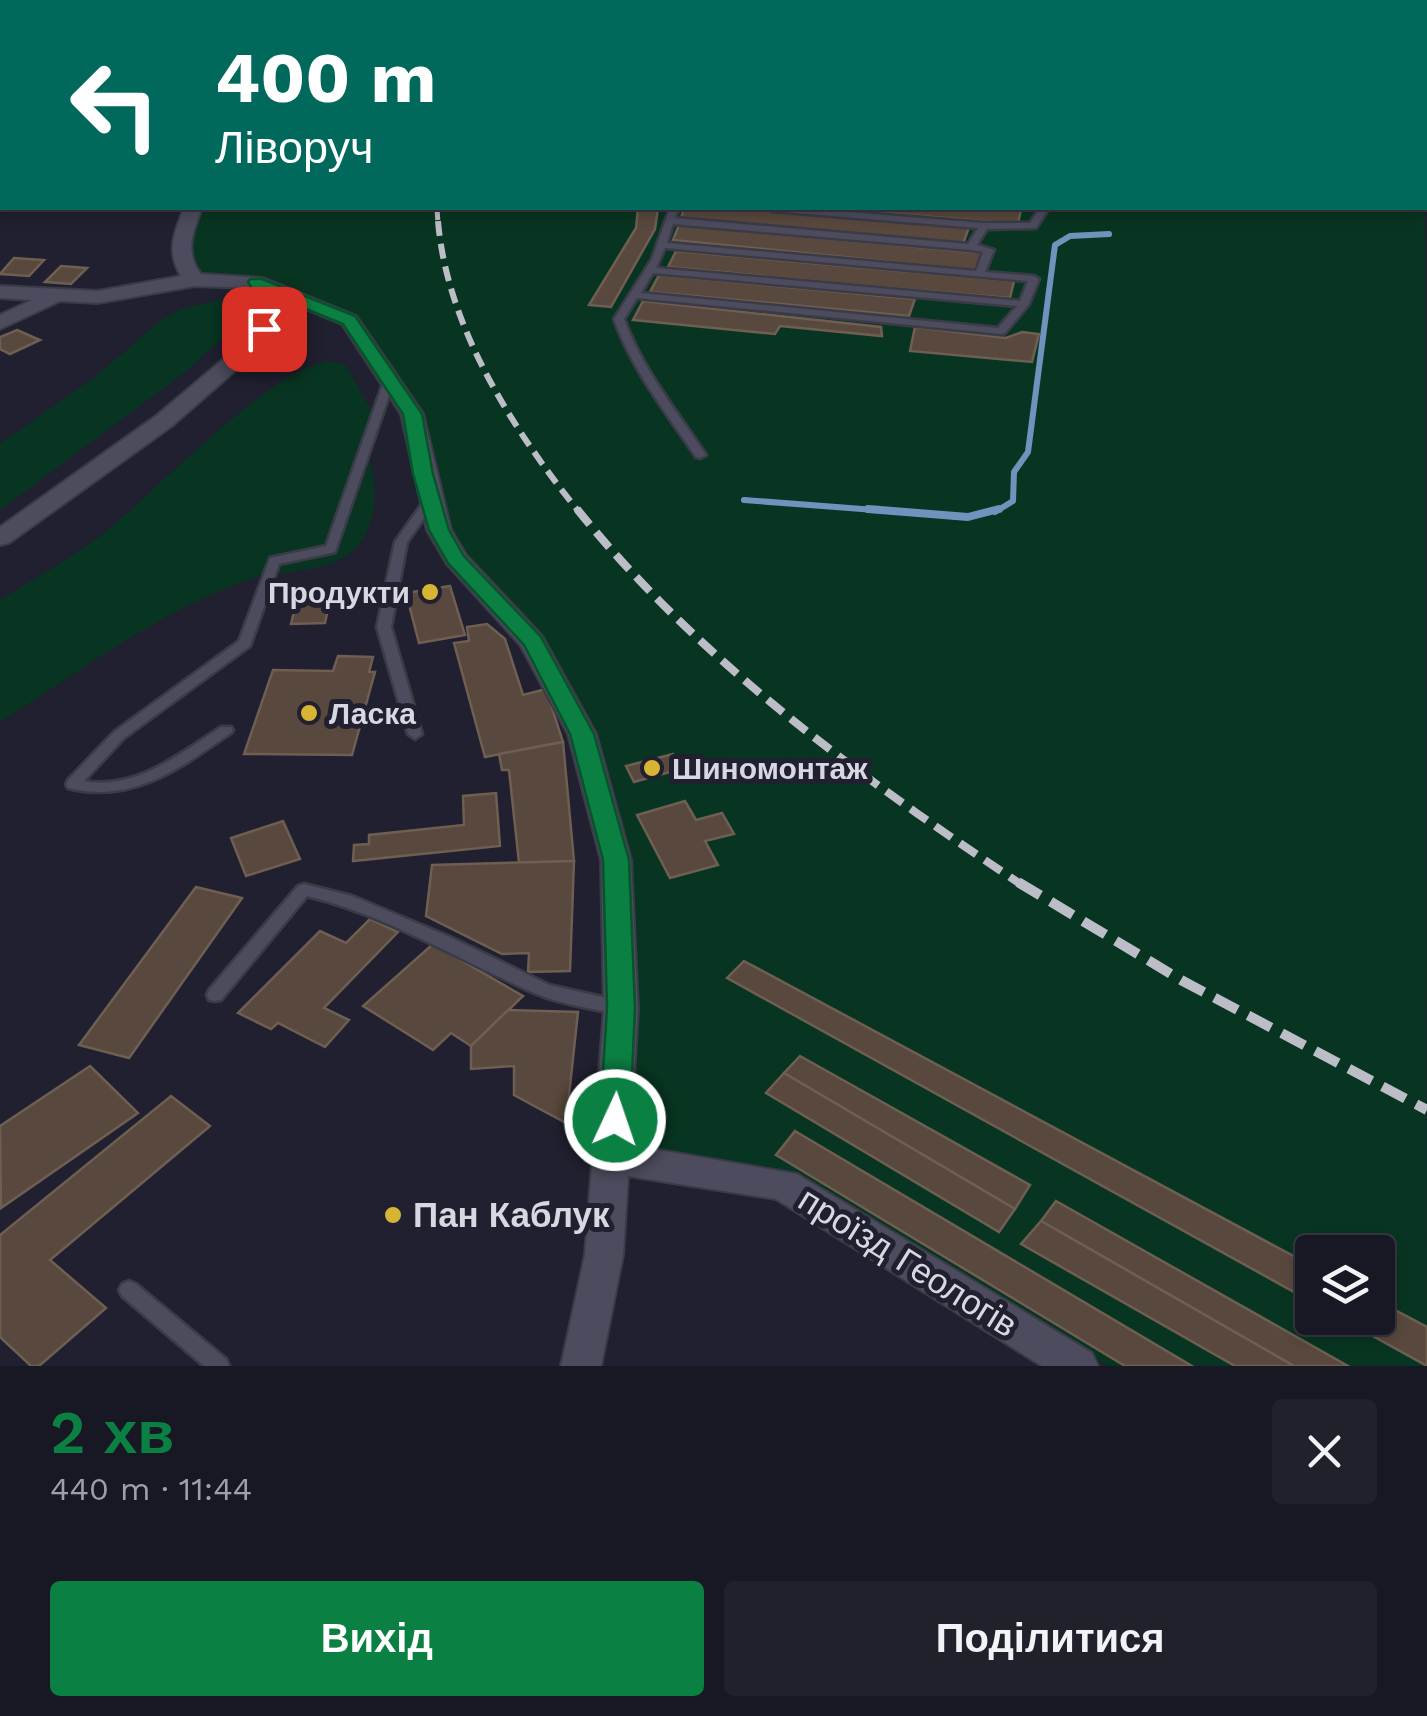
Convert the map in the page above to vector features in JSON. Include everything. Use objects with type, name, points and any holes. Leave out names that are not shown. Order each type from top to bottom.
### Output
[{"type":"street","points":[[192,210],[180,254],[181,267],[195,280]]},
{"type":"street","points":[[0,292],[54,298],[122,296],[195,280],[256,282],[349,320],[412,414],[439,530],[456,559],[534,642],[582,734],[616,860],[621,1008],[613,1158],[604,1254],[581,1366]]},
{"type":"street","points":[[0,538],[164,420],[254,344],[264,329],[260,321],[270,304],[256,282]]},
{"type":"street","points":[[0,323],[54,298]]},
{"type":"street","name":"проїзд Геологів","points":[[613,1158],[784,1185],[1078,1366]]},
{"type":"lane","points":[[674,210],[663,245],[619,319],[649,382],[700,455]]},
{"type":"lane","points":[[796,210],[984,226],[1032,226],[1043,210]]},
{"type":"lane","points":[[672,221],[989,250],[980,273]]},
{"type":"lane","points":[[971,247],[984,226]]},
{"type":"lane","points":[[635,295],[1001,331],[1024,304],[1034,278],[663,245]]},
{"type":"lane","points":[[650,270],[1024,304]]},
{"type":"lane","points":[[226,730],[173,766],[122,786],[92,790],[73,784],[119,734],[245,643],[274,560],[331,550],[390,378]]},
{"type":"lane","points":[[416,734],[384,627],[401,542],[432,500]]},
{"type":"lane","points":[[215,995],[304,890],[362,907],[545,991],[621,1008]]},
{"type":"lane","points":[[129,1290],[219,1366]]},
{"type":"green space","points":[[199,210],[1425,210],[1427,1366],[1108,1366],[790,1172],[626,1146],[628,859],[593,731],[449,528],[421,413],[357,318],[304,293],[260,279],[200,273],[190,267],[192,227]]},
{"type":"green space","points":[[236,300],[244,308],[228,334],[180,376],[0,510],[0,444],[96,376],[162,320],[181,309]]},
{"type":"green space","points":[[330,362],[346,365],[377,421],[365,442],[374,482],[374,507],[359,544],[337,561],[245,581],[181,609],[0,722],[0,600],[97,538],[279,383],[307,368]]},
{"type":"building","points":[[638,210],[658,210],[655,229],[611,307],[589,305],[636,228]]},
{"type":"building","points":[[683,210],[758,210],[969,227],[963,244],[681,218]]},
{"type":"building","points":[[848,210],[1021,210],[1018,224]]},
{"type":"building","points":[[679,225],[983,253],[974,270],[673,240]]},
{"type":"building","points":[[676,251],[1014,281],[1010,298],[668,267]]},
{"type":"building","points":[[14,258],[44,260],[29,276],[0,274]]},
{"type":"building","points":[[61,266],[87,268],[71,284],[45,282]]},
{"type":"building","points":[[659,275],[915,299],[909,316],[650,292]]},
{"type":"building","points":[[643,301],[881,327],[882,336],[780,326],[775,334],[633,320]]},
{"type":"building","points":[[915,327],[1006,338],[1022,332],[1039,334],[1032,362],[910,351]]},
{"type":"building","points":[[17,330],[40,340],[10,354],[0,349],[0,337]]},
{"type":"building","points":[[450,586],[465,635],[419,643],[406,593]]},
{"type":"building","points":[[333,587],[325,623],[291,624],[300,588]]},
{"type":"building","points":[[487,624],[505,639],[523,695],[546,689],[563,742],[485,757],[454,643],[469,641],[467,627]]},
{"type":"building","points":[[338,656],[373,657],[369,672],[375,672],[352,755],[244,754],[273,670],[333,671]]},
{"type":"building","points":[[563,742],[574,861],[519,863],[509,770],[502,770],[499,754]]},
{"type":"building","points":[[673,754],[681,769],[634,782],[626,766]]},
{"type":"building","points":[[496,793],[500,846],[353,861],[354,845],[369,844],[369,835],[464,825],[463,796]]},
{"type":"building","points":[[685,801],[696,820],[722,813],[734,834],[705,841],[718,865],[670,878],[637,815]]},
{"type":"building","points":[[283,821],[300,859],[246,876],[231,838]]},
{"type":"building","points":[[574,861],[570,971],[528,972],[529,953],[502,954],[426,916],[432,865]]},
{"type":"building","points":[[196,887],[242,898],[129,1058],[79,1045]]},
{"type":"building","points":[[370,919],[398,932],[324,1008],[349,1020],[325,1047],[278,1023],[271,1029],[238,1013],[320,931],[346,943]]},
{"type":"building","points":[[433,944],[523,996],[471,1046],[451,1033],[433,1050],[363,1006]]},
{"type":"building","points":[[744,961],[1295,1257],[1295,1293],[727,978]]},
{"type":"building","points":[[508,1010],[578,1012],[566,1123],[514,1095],[514,1066],[471,1069],[471,1046]]},
{"type":"building","points":[[800,1056],[1030,1185],[1015,1209],[784,1073]]},
{"type":"building","points":[[90,1066],[138,1113],[1,1208],[0,1126]]},
{"type":"building","points":[[784,1073],[1015,1209],[999,1232],[766,1093]]},
{"type":"building","points":[[171,1096],[210,1126],[50,1260],[106,1308],[39,1366],[31,1366],[0,1337],[0,1235]]},
{"type":"building","points":[[795,1131],[1192,1366],[1125,1366],[776,1155]]},
{"type":"building","points":[[1056,1201],[1348,1366],[1294,1366],[1041,1221]]},
{"type":"building","points":[[1041,1221],[1294,1366],[1235,1366],[1021,1244]]},
{"type":"building","points":[[1395,1310],[1427,1327],[1427,1366],[1371,1335],[1395,1335]]},
{"type":"waterway","points":[[995,512],[1013,501],[1014,472],[1028,452],[1055,245],[1070,236],[1109,234]]},
{"type":"waterway","points":[[744,500],[901,512]]},
{"type":"waterway","points":[[868,509],[968,517],[999,509]]},
{"type":"railway","points":[[437,210],[438,224]]},
{"type":"railway","points":[[438,221],[444,261],[469,339],[508,413],[579,512]]},
{"type":"railway","points":[[577,509],[625,565],[729,667],[842,759],[1022,885]]},
{"type":"railway","points":[[1018,882],[1181,980],[1427,1110]]},
{"type":"place","name":"Продукти","points":[[430,592]]},
{"type":"place","name":"Ласка","points":[[309,713]]},
{"type":"place","name":"Шиномонтаж","points":[[652,768]]},
{"type":"place","name":"Пан Каблук","points":[[393,1215]]},
{"type":"route","points":[[264,329],[260,321],[270,304],[256,282],[328,308],[349,320],[412,414],[439,530],[456,559],[534,642],[582,734],[602,796],[616,860],[621,1008],[615,1120]]}]
